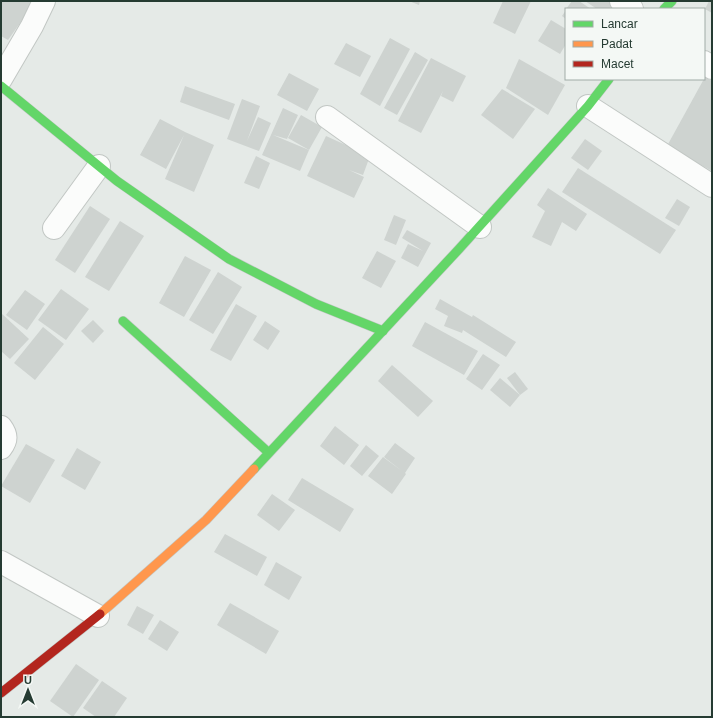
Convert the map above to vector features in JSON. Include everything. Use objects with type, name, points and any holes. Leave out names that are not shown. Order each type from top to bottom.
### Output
[{"type":"street","points":[[1,79],[32,26],[44,1]]},
{"type":"street","points":[[622,1],[631,8]]},
{"type":"street","points":[[1,693],[98,616],[206,520],[480,227],[588,106],[608,80]]},
{"type":"street","points":[[1,86],[117,181],[229,259],[316,304],[383,331]]},
{"type":"street","points":[[588,106],[712,186]]},
{"type":"street","points":[[327,117],[480,227]]},
{"type":"street","points":[[54,228],[99,166]]},
{"type":"street","points":[[123,321],[268,452]]},
{"type":"street","points":[[1,427],[6,435],[5,443],[1,448]]},
{"type":"street","points":[[1,562],[98,616]]},
{"type":"building","points":[[1,1],[35,2],[8,40],[1,36]]},
{"type":"building","points":[[409,1],[420,1],[419,5]]},
{"type":"building","points":[[503,1],[531,1],[515,34],[493,23]]},
{"type":"building","points":[[572,1],[579,1],[590,8],[567,8]]},
{"type":"building","points":[[585,1],[619,1],[630,8],[596,8]]},
{"type":"building","points":[[709,1],[712,1],[712,13],[705,9]]},
{"type":"building","points":[[565,12],[565,18],[562,16]]},
{"type":"building","points":[[551,20],[565,28],[565,46],[560,54],[538,41]]},
{"type":"building","points":[[390,38],[410,49],[380,106],[360,94]]},
{"type":"building","points":[[346,43],[371,56],[360,77],[334,64]]},
{"type":"building","points":[[415,52],[428,60],[397,115],[384,108]]},
{"type":"building","points":[[431,58],[466,76],[453,102],[441,96],[443,91],[421,133],[398,121]]},
{"type":"building","points":[[519,59],[565,85],[548,115],[506,88]]},
{"type":"building","points":[[289,73],[319,89],[307,111],[277,95]]},
{"type":"building","points":[[705,77],[712,81],[712,171],[667,146],[703,80],[705,80]]},
{"type":"building","points":[[185,86],[235,104],[229,120],[180,102]]},
{"type":"building","points":[[502,89],[535,109],[513,139],[481,115]]},
{"type":"building","points":[[242,99],[260,106],[247,141],[258,117],[271,123],[259,151],[227,139]]},
{"type":"building","points":[[283,108],[298,115],[287,139],[273,135],[309,150],[300,171],[262,155]]},
{"type":"building","points":[[301,115],[322,127],[309,150],[288,138]]},
{"type":"building","points":[[160,119],[214,145],[194,192],[165,179],[184,135],[166,169],[140,155]]},
{"type":"building","points":[[326,136],[370,156],[363,175],[349,170],[364,177],[354,198],[307,176]]},
{"type":"building","points":[[585,139],[602,151],[588,170],[571,158]]},
{"type":"building","points":[[256,156],[270,163],[259,189],[244,183]]},
{"type":"building","points":[[578,168],[676,230],[660,254],[562,192]]},
{"type":"building","points":[[548,188],[587,214],[576,231],[562,222],[551,246],[532,237],[545,211],[537,205]]},
{"type":"building","points":[[677,199],[690,207],[679,226],[665,218]]},
{"type":"building","points":[[90,206],[110,219],[75,273],[55,260]]},
{"type":"building","points":[[394,215],[406,220],[396,245],[384,240]]},
{"type":"building","points":[[120,221],[144,236],[109,291],[85,277]]},
{"type":"building","points":[[407,230],[431,243],[418,267],[401,258],[408,244],[423,251],[402,238]]},
{"type":"building","points":[[377,251],[396,261],[381,288],[362,278]]},
{"type":"building","points":[[185,256],[211,270],[184,317],[159,303]]},
{"type":"building","points":[[218,272],[242,287],[213,334],[189,320]]},
{"type":"building","points":[[61,289],[89,309],[66,340],[38,320]]},
{"type":"building","points":[[25,290],[45,304],[27,330],[6,315]]},
{"type":"building","points":[[440,299],[472,317],[473,315],[516,342],[506,357],[463,330],[462,333],[444,326],[448,316],[435,309]]},
{"type":"building","points":[[236,304],[257,316],[231,361],[210,350]]},
{"type":"building","points":[[1,313],[29,339],[10,359],[1,351]]},
{"type":"building","points":[[93,320],[104,331],[93,343],[81,331]]},
{"type":"building","points":[[265,321],[280,331],[268,350],[253,340]]},
{"type":"building","points":[[425,322],[478,351],[464,375],[412,346]]},
{"type":"building","points":[[43,327],[64,344],[35,380],[14,363]]},
{"type":"building","points":[[483,354],[500,365],[482,390],[466,379]]},
{"type":"building","points":[[392,365],[433,401],[418,417],[378,381]]},
{"type":"building","points":[[515,372],[528,389],[520,395],[507,378]]},
{"type":"building","points":[[500,378],[520,395],[510,407],[490,390]]},
{"type":"building","points":[[335,426],[359,445],[344,465],[320,446]]},
{"type":"building","points":[[395,443],[415,458],[392,494],[368,476],[383,457],[402,471],[384,457]]},
{"type":"building","points":[[26,444],[55,460],[30,503],[1,486]]},
{"type":"building","points":[[366,445],[379,456],[362,476],[350,466]]},
{"type":"building","points":[[77,448],[101,462],[85,490],[61,476]]},
{"type":"building","points":[[302,478],[354,509],[340,532],[288,500]]},
{"type":"building","points":[[272,494],[295,510],[279,531],[257,515]]},
{"type":"building","points":[[225,534],[267,557],[257,576],[214,552]]},
{"type":"building","points":[[276,562],[302,577],[289,600],[264,585]]},
{"type":"building","points":[[230,603],[279,631],[266,654],[217,625]]},
{"type":"building","points":[[137,606],[154,615],[143,634],[127,625]]},
{"type":"building","points":[[160,620],[179,632],[167,651],[148,639]]},
{"type":"building","points":[[76,664],[99,680],[73,717],[50,701]]},
{"type":"building","points":[[102,681],[127,698],[114,717],[96,717],[83,708]]},
{"type":"traffic: fast","points":[[665,8],[672,1]]},
{"type":"traffic: fast","points":[[254,469],[459,249],[588,106],[608,80]]},
{"type":"traffic: fast","points":[[1,86],[117,181],[229,259],[316,304],[383,331]]},
{"type":"traffic: fast","points":[[123,321],[268,452]]},
{"type":"traffic: slow","points":[[100,614],[206,520],[254,469]]},
{"type":"traffic: jam","points":[[1,693],[100,614]]}]
